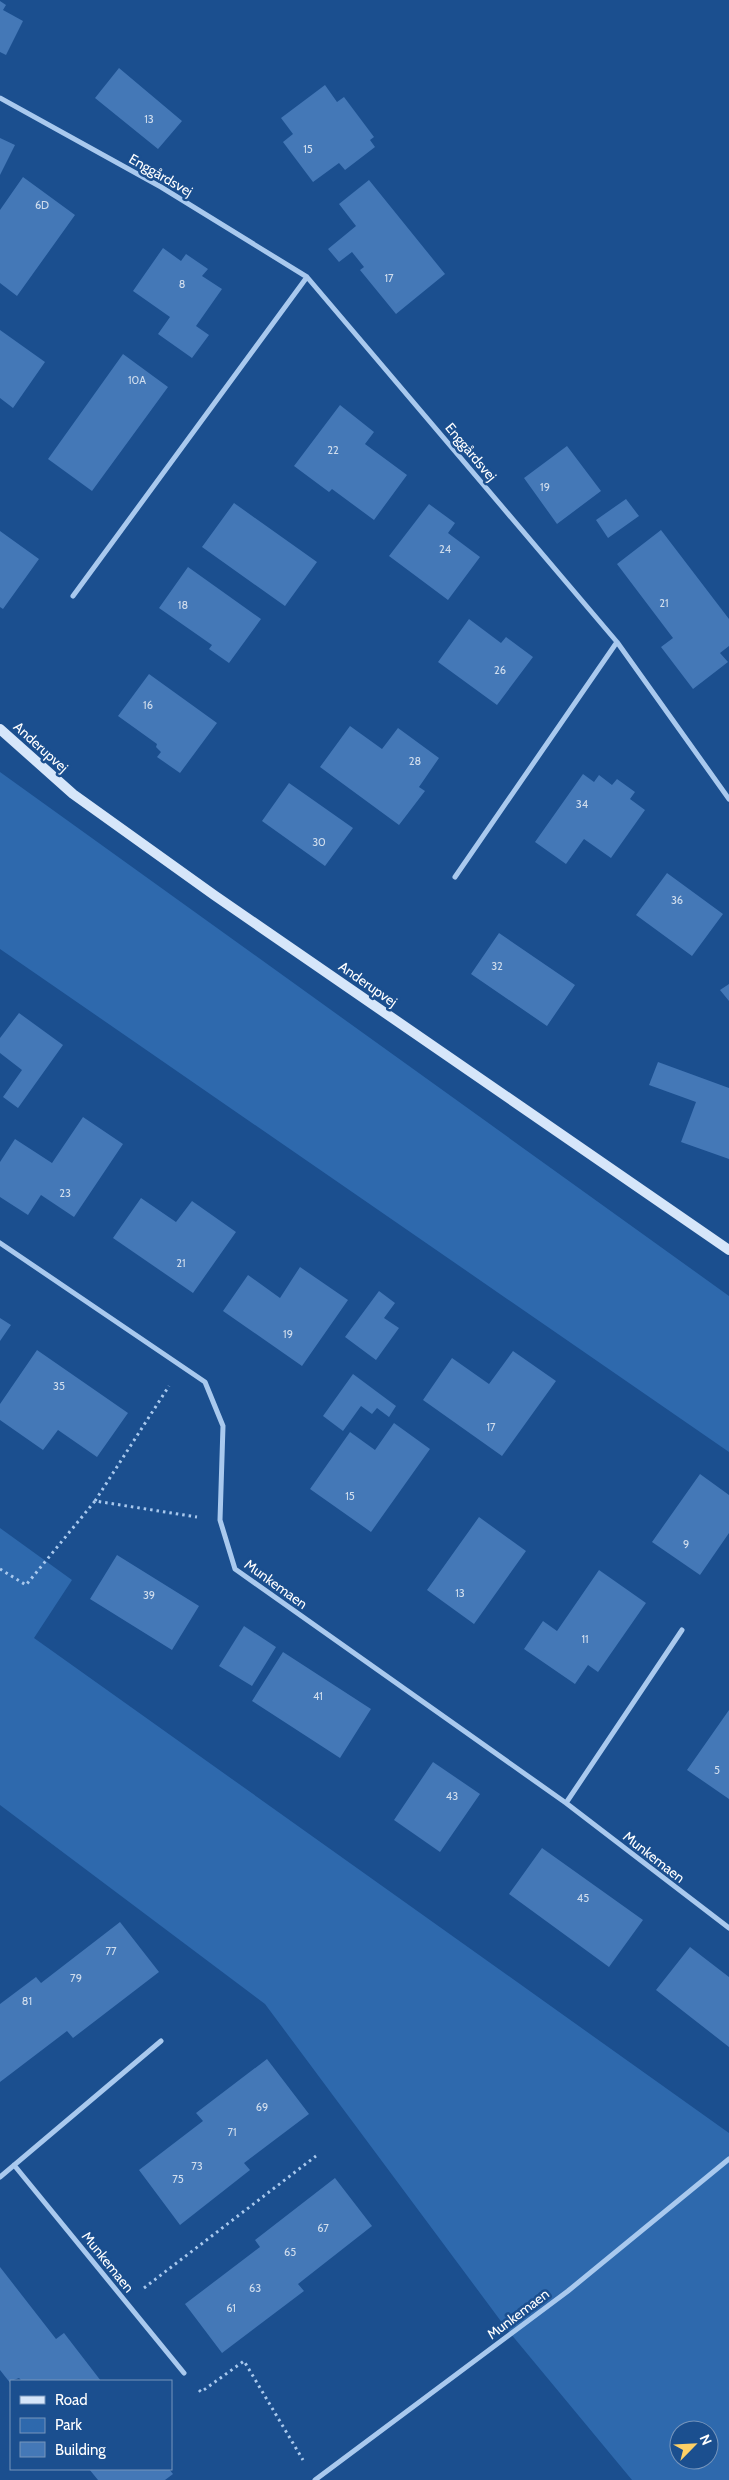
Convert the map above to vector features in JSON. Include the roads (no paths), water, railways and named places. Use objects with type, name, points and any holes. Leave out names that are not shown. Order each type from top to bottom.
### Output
[{"type":"street","name":"Enggårdsvej","points":[[0,98],[161,188],[307,277],[617,642],[729,799]]},
{"type":"street","points":[[73,596],[307,277]]},
{"type":"street","points":[[455,876],[617,642]]},
{"type":"street","name":"Anderupvej","points":[[0,729],[73,794],[214,895],[729,1250]]},
{"type":"street","name":"Munkemaen","points":[[0,1244],[205,1382],[223,1426],[220,1520],[235,1569],[566,1803],[729,1928]]},
{"type":"street","points":[[566,1803],[682,1630]]},
{"type":"street","points":[[0,2177],[161,2041]]},
{"type":"street","name":"Munkemaen","points":[[315,2480],[568,2291],[729,2159]]},
{"type":"street","name":"Munkemaen","points":[[14,2165],[184,2373]]}]
